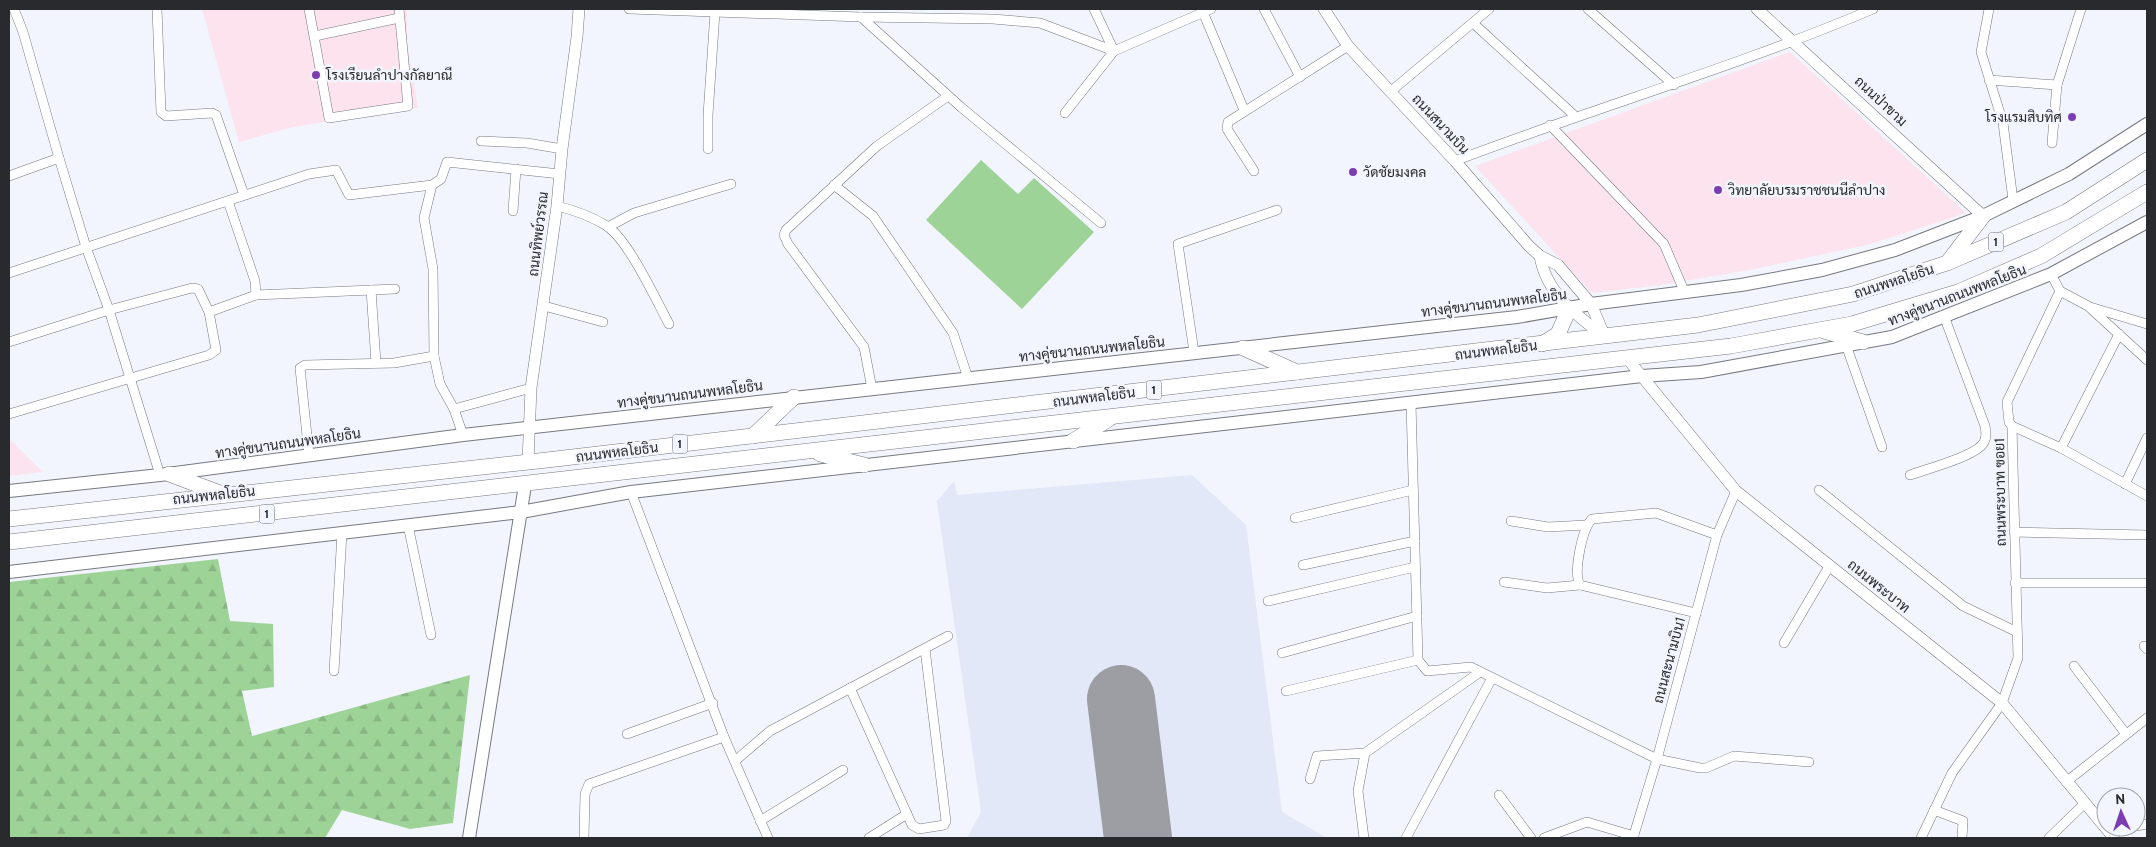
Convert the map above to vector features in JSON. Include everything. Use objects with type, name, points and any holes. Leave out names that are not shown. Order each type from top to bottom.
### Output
[{"type":"highway","name":"ถนนพหลโยธิน","points":[[9,519],[222,494],[528,462],[1698,325],[1853,294],[1947,264],[2066,212],[2147,160]]},
{"type":"highway","name":"ถนนพหลโยธิน","points":[[9,542],[525,485],[1731,346],[1860,322],[1958,292],[2041,256],[2147,192]]},
{"type":"highway","points":[[1947,264],[1983,216]]},
{"type":"highway","points":[[1541,344],[1558,334],[1569,309]]},
{"type":"highway","points":[[1821,330],[1863,342]]},
{"type":"highway","points":[[1605,337],[1626,357]]},
{"type":"highway","points":[[1244,348],[1298,373]]},
{"type":"highway","points":[[753,436],[794,397]]},
{"type":"highway","points":[[1073,441],[1113,416]]},
{"type":"highway","points":[[809,452],[864,465]]},
{"type":"highway","points":[[525,485],[528,462]]},
{"type":"highway","points":[[165,475],[222,494]]},
{"type":"main road","name":"ทางคู่ขนานถนนพหลโยธิน","points":[[9,490],[165,475],[463,435],[1194,352],[1244,348],[1569,309],[1591,304],[1685,293],[1822,270],[1895,250],[1983,216],[2069,174],[2147,124]]},
{"type":"main road","name":"ทางคู่ขนานถนนพหลโยธิน","points":[[9,572],[521,512],[631,492],[1642,376],[1701,372],[1892,337],[2051,274],[2147,222]]},
{"type":"main road","points":[[469,838],[525,485]]},
{"type":"street","points":[[14,9],[24,32],[86,246],[165,475]]},
{"type":"street","points":[[157,9],[161,112],[166,116],[212,113],[216,115],[244,195]]},
{"type":"street","points":[[310,9],[329,118],[408,106],[399,13],[315,36]]},
{"type":"street","name":"ถนนทิพย์วรรณ","points":[[528,462],[531,388],[557,206],[562,149],[578,37],[579,9]]},
{"type":"street","points":[[629,9],[861,17],[924,13],[1040,23],[1114,51]]},
{"type":"street","points":[[992,9],[993,19]]},
{"type":"street","points":[[1094,9],[1114,51]]},
{"type":"street","points":[[1264,9],[1300,77]]},
{"type":"street","name":"ถนนสนามบิน","points":[[1324,9],[1348,46],[1390,92],[1540,256],[1558,265],[1591,304],[1605,337]]},
{"type":"street","points":[[1390,92],[1441,47],[1489,9]]},
{"type":"street","points":[[1588,9],[1674,85]]},
{"type":"street","name":"ถนนป่าขาม","points":[[1757,9],[1983,216]]},
{"type":"street","points":[[1455,161],[1575,116],[1674,85],[1794,42],[1873,9]]},
{"type":"street","points":[[1989,9],[1981,52],[2003,123],[2013,200]]},
{"type":"street","points":[[2052,142],[2057,85],[2081,9]]},
{"type":"street","points":[[1066,113],[1114,51],[1207,10],[1244,110]]},
{"type":"street","points":[[708,149],[708,115],[715,12]]},
{"type":"street","points":[[861,17],[948,96],[1101,223]]},
{"type":"street","points":[[1473,23],[1575,116]]},
{"type":"street","points":[[1254,171],[1227,129],[1228,122],[1244,110],[1348,46]]},
{"type":"street","points":[[1989,80],[2057,85]]},
{"type":"street","points":[[872,388],[864,346],[784,236],[786,230],[877,146],[948,96]]},
{"type":"street","points":[[1550,125],[1664,244],[1685,293]]},
{"type":"street","points":[[481,142],[527,143],[562,149]]},
{"type":"street","points":[[9,176],[59,158]]},
{"type":"street","points":[[9,273],[86,246],[309,174],[336,170],[349,195],[432,185],[439,182],[447,162],[560,174]]},
{"type":"street","points":[[513,211],[516,169]]},
{"type":"street","points":[[608,227],[634,214],[731,184]]},
{"type":"street","points":[[432,185],[424,218],[433,269],[434,356],[440,384],[454,409],[463,435]]},
{"type":"street","points":[[834,185],[873,216],[953,333],[968,378]]},
{"type":"street","points":[[228,200],[255,281],[256,295]]},
{"type":"street","points":[[557,206],[571,209],[608,227],[622,242],[641,272],[669,324]]},
{"type":"street","points":[[1194,352],[1178,244],[1277,210]]},
{"type":"street","name":"ถนนสนามบิน","points":[[1540,256],[1542,272],[1569,309],[1605,337]]},
{"type":"street","points":[[2051,274],[2060,290],[2088,306],[2147,360]]},
{"type":"street","points":[[9,342],[109,310],[192,288],[198,289],[208,312],[216,350],[209,355],[9,414]]},
{"type":"street","points":[[208,312],[256,295],[396,289]]},
{"type":"street","points":[[371,290],[376,363]]},
{"type":"street","name":"ถนนพระบาท ฃอย1","points":[[1921,838],[1952,773],[2002,703],[2018,658],[2012,426],[2009,422],[2007,402],[2060,290]]},
{"type":"street","points":[[544,306],[603,322]]},
{"type":"street","points":[[2088,306],[2147,324]]},
{"type":"street","points":[[1910,475],[1972,452],[1984,443],[1986,435],[1985,426],[1944,316]]},
{"type":"street","points":[[2061,448],[2119,334]]},
{"type":"street","points":[[1846,345],[1882,447]]},
{"type":"street","points":[[309,455],[300,368],[305,366],[394,363],[434,356]]},
{"type":"street","name":"ถนนพระบาท","points":[[1626,357],[1736,491],[2002,703],[2096,816]]},
{"type":"street","points":[[454,409],[531,388]]},
{"type":"street","points":[[1411,403],[1418,660],[1427,671],[1470,667],[1657,759],[1700,768],[1706,768],[1734,756],[1809,762]]},
{"type":"street","points":[[2012,426],[2061,448],[2147,496]]},
{"type":"street","points":[[2124,484],[2147,438]]},
{"type":"street","points":[[1295,518],[1413,490]]},
{"type":"street","points":[[1819,490],[1963,606],[2017,632]]},
{"type":"street","name":"ถนนสะนามบิน1","points":[[1634,837],[1657,759],[1716,534],[1736,491]]},
{"type":"street","points":[[631,492],[713,703],[724,737],[768,838]]},
{"type":"street","points":[[1580,585],[1576,574],[1586,525],[1592,519],[1656,513],[1716,534]]},
{"type":"street","points":[[1511,521],[1548,527],[1586,525]]},
{"type":"street","points":[[408,525],[430,635]]},
{"type":"street","points":[[2014,532],[2147,535]]},
{"type":"street","points":[[334,671],[342,533]]},
{"type":"street","points":[[1303,566],[1415,541]]},
{"type":"street","points":[[1784,643],[1830,565]]},
{"type":"street","points":[[1268,601],[1415,567]]},
{"type":"street","points":[[1504,582],[1547,588],[1580,585],[1696,613]]},
{"type":"street","points":[[2015,583],[2147,583]]},
{"type":"street","points":[[1282,653],[1417,616]]},
{"type":"street","points":[[735,761],[770,731],[948,636]]},
{"type":"street","points":[[850,688],[915,828],[941,826],[946,821],[925,649]]},
{"type":"street","points":[[1286,691],[1418,660]]},
{"type":"street","points":[[2074,666],[2126,734]]},
{"type":"street","points":[[1310,779],[1317,756],[1365,753],[1480,672]]},
{"type":"street","points":[[1406,838],[1492,678]]},
{"type":"street","points":[[627,734],[713,703]]},
{"type":"street","points":[[2066,782],[2147,718]]},
{"type":"street","points":[[584,838],[585,794],[588,784],[724,737]]},
{"type":"street","points":[[1364,838],[1358,792],[1365,753]]},
{"type":"street","points":[[760,821],[843,770]]},
{"type":"street","points":[[1499,795],[1532,838]]},
{"type":"street","points":[[2049,838],[2085,803]]},
{"type":"street","points":[[1934,810],[1963,821],[1962,838]]},
{"type":"street","points":[[869,838],[907,814]]},
{"type":"street","points":[[1544,838],[1587,822],[1634,837]]},
{"type":"shaded area","name":"โรงเรียนลำปางกัลยาณี","points":[[202,9],[407,9],[407,43],[418,108],[293,127],[239,142]]},
{"type":"shaded area","name":"วิทยาลัยบรมราชชนนีลำปาง","points":[[1790,52],[1966,213],[1871,244],[1750,270],[1661,285],[1592,293],[1475,166]]},
{"type":"shaded area","points":[[9,439],[43,472],[9,476]]},
{"type":"shaded area","points":[[1192,475],[1246,525],[1282,812],[1327,838],[967,838],[981,812],[937,501],[954,481],[957,495]]},
{"type":"green space","points":[[981,160],[1018,194],[1034,178],[1094,232],[1022,309],[926,220]]},
{"type":"green space","points":[[218,559],[230,621],[273,624],[274,687],[242,691],[252,736],[470,675],[453,823],[410,829],[342,810],[325,838],[9,838],[9,582]]},
{"type":"runway","points":[[1121,699],[1138,838]]},
{"type":"place","name":"โรงเรียนลำปางกัลยาณี","points":[[316,75]]},
{"type":"place","name":"โรงแรมสิบทิศ","points":[[2072,117]]},
{"type":"place","name":"วัดชัยมงคล","points":[[1353,172]]},
{"type":"place","name":"วิทยาลัยบรมราชชนนีลำปาง","points":[[1718,190]]}]
